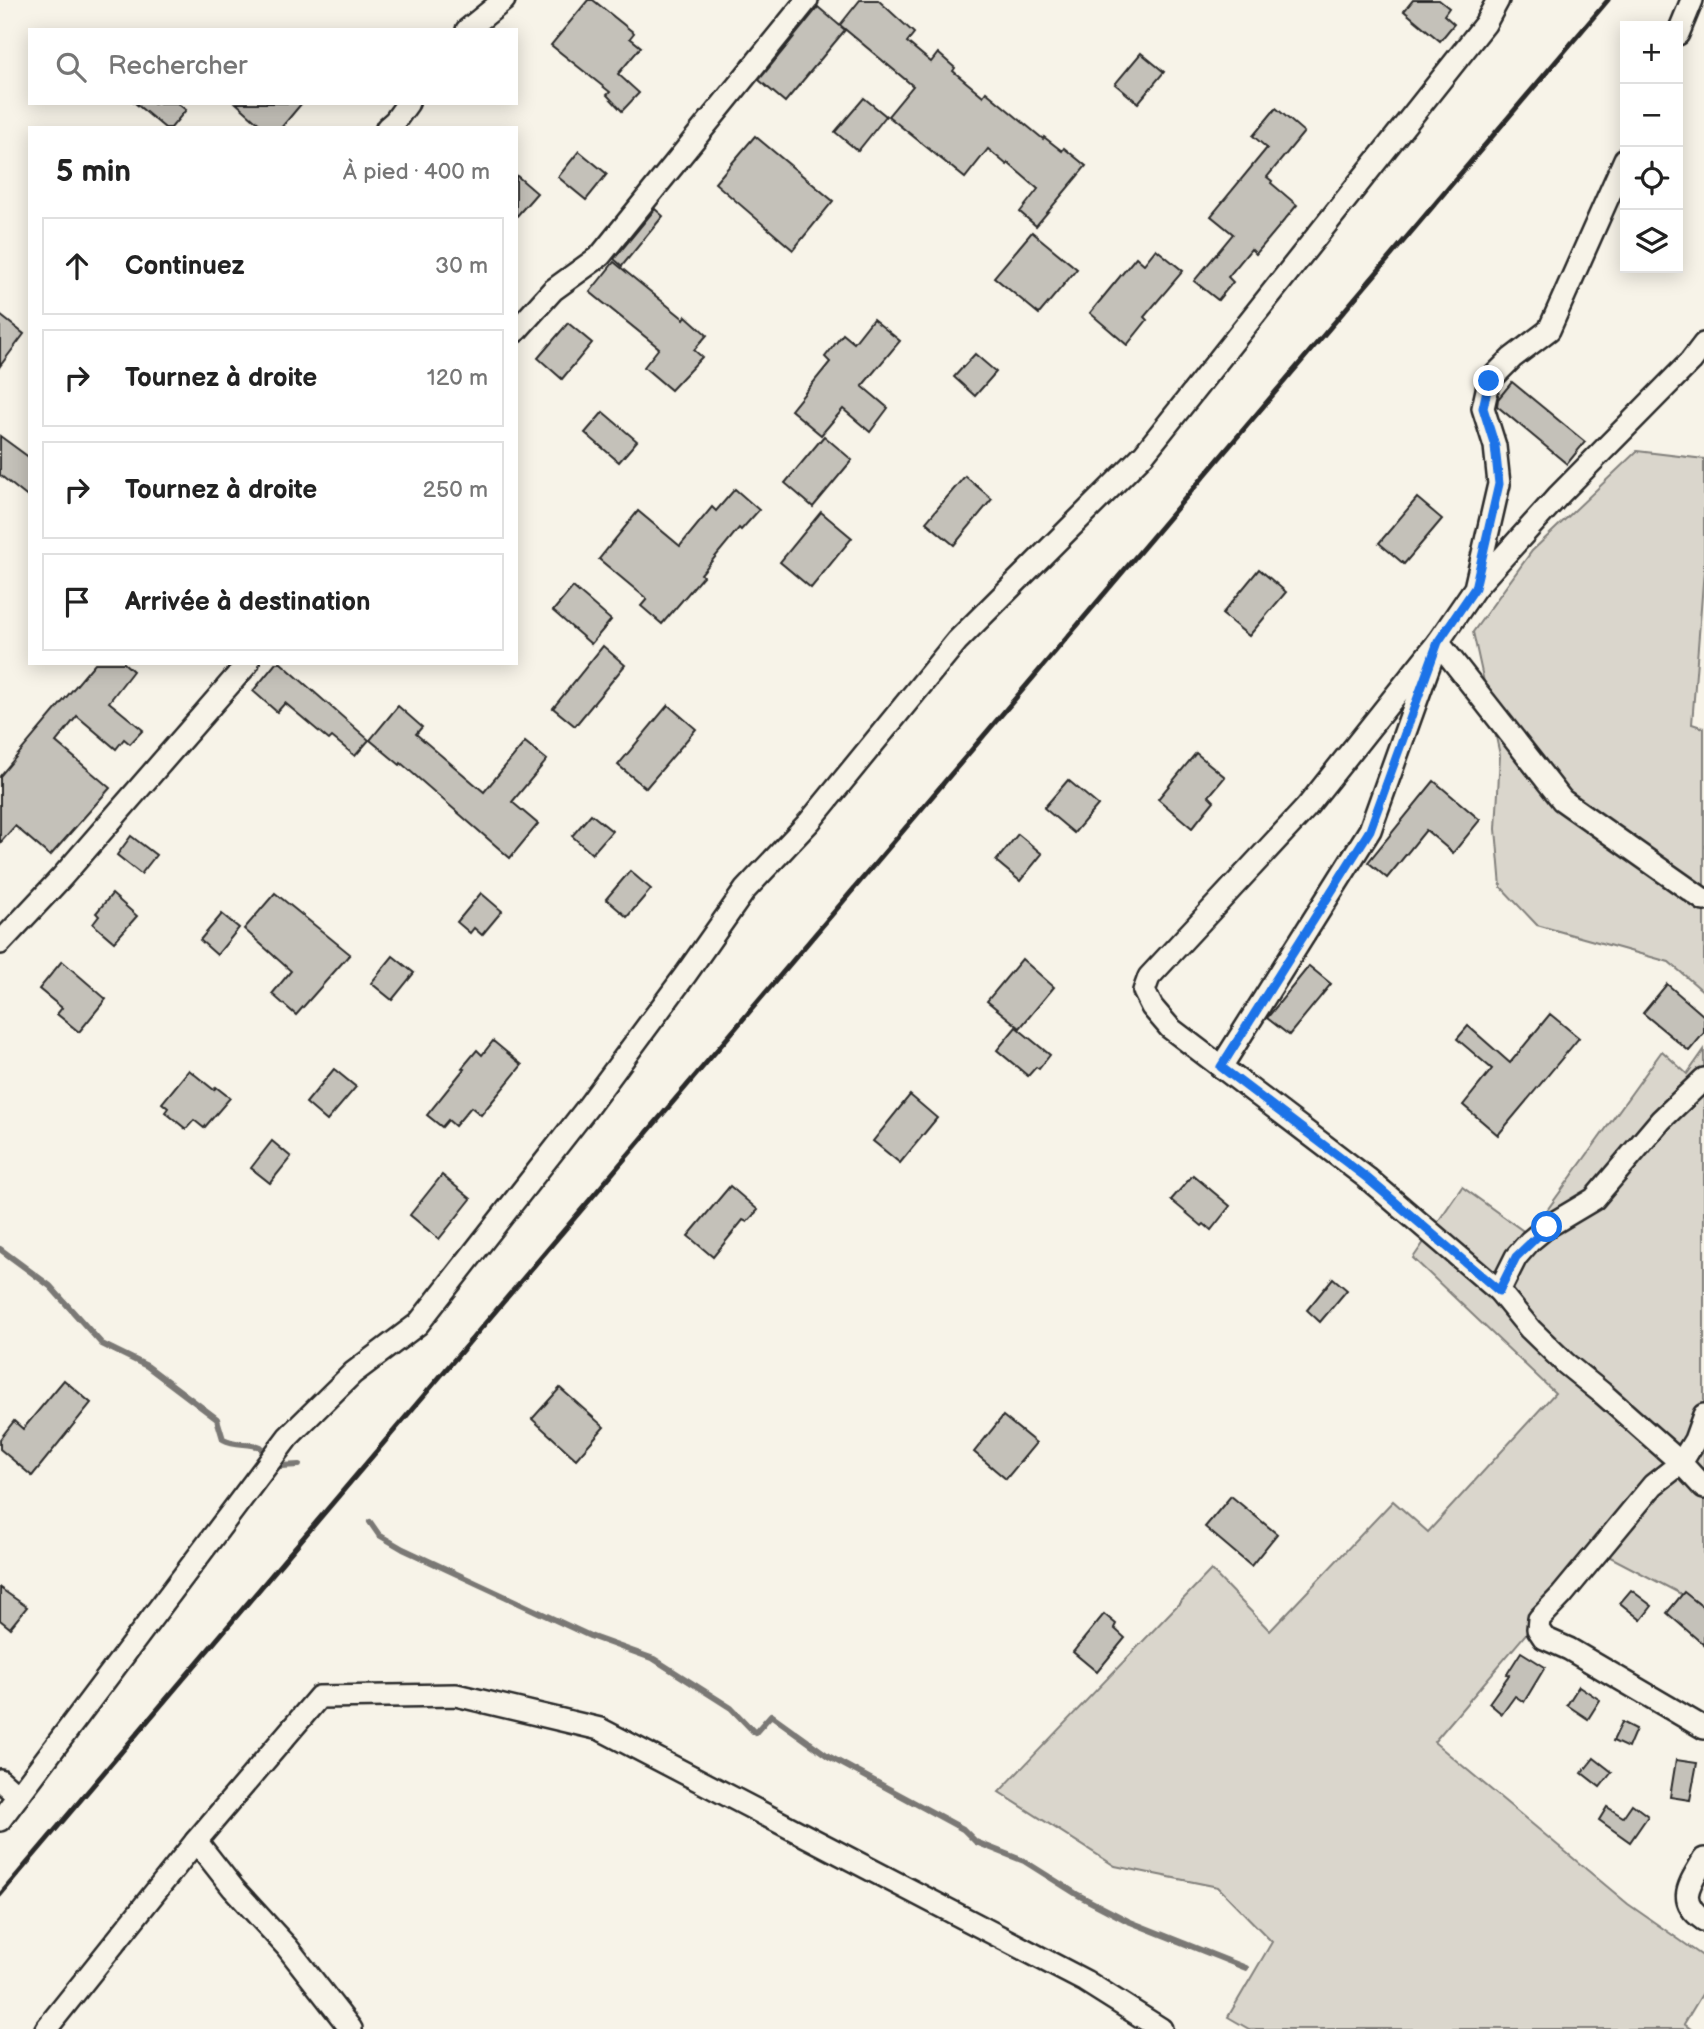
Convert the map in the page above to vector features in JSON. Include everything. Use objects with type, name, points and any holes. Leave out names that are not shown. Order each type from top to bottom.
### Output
[{"type":"street","points":[[469,28],[504,0]]},
{"type":"street","points":[[518,329],[553,290],[600,256],[807,0]]},
{"type":"street","points":[[0,1820],[288,1437],[353,1373],[418,1324],[587,1108],[745,890],[810,821],[957,641],[1144,454],[1485,24],[1498,0]]},
{"type":"street","points":[[1683,22],[1692,0]]},
{"type":"street","points":[[389,126],[407,105]]},
{"type":"street","points":[[1475,588],[1499,484],[1495,446],[1483,408],[1489,381],[1512,358],[1549,330],[1620,170]]},
{"type":"street","points":[[1704,344],[1691,361],[1559,495],[1475,588],[1438,642],[1306,808],[1149,977],[1144,991],[1152,1006],[1171,1028],[1367,1178],[1499,1291],[1530,1329],[1565,1363],[1681,1463],[1704,1489]]},
{"type":"street","points":[[1438,642],[1562,800],[1704,900]]},
{"type":"street","points":[[1221,1067],[1370,830],[1438,642]]},
{"type":"street","points":[[0,943],[62,877],[246,665]]},
{"type":"street","points":[[1499,1291],[1516,1257],[1530,1241],[1547,1227],[1594,1199],[1661,1120],[1704,1079]]},
{"type":"street","points":[[1704,1415],[1695,1440],[1681,1463],[1653,1485],[1539,1619],[1538,1629],[1544,1638],[1569,1649],[1704,1728]]},
{"type":"street","points":[[46,2029],[196,1841],[319,1697],[456,1695],[600,1729],[1085,1982],[1161,2029]]},
{"type":"street","points":[[0,1780],[18,1797]]},
{"type":"street","points":[[196,1841],[233,1888],[287,1947],[351,2029]]},
{"type":"street","points":[[1704,1859],[1689,1886],[1686,1899],[1692,1912],[1704,1920]]},
{"type":"shaded area","points":[[1637,451],[1704,459],[1704,570],[1692,724],[1704,728],[1704,992],[1669,962],[1537,925],[1501,887],[1496,829],[1500,755],[1473,632],[1532,551]]},
{"type":"shaded area","points":[[1704,1050],[1704,1606],[1597,1550],[1434,1742],[1628,1904],[1704,1957],[1704,1991],[1684,2024],[1691,2029],[1249,2029],[1228,2017],[1272,1942],[1218,1887],[1115,1866],[999,1792],[1211,1570],[1270,1631],[1393,1501],[1428,1532],[1555,1393],[1413,1258],[1462,1187],[1529,1235],[1662,1051],[1687,1074]]},
{"type":"building","points":[[588,0],[593,0],[634,33],[630,38],[641,47],[618,74],[639,93],[622,111],[607,95],[610,92],[551,45]]},
{"type":"building","points":[[860,0],[878,0],[914,33],[907,42],[931,62],[938,53],[955,68],[953,71],[983,96],[986,92],[1043,139],[1044,137],[1062,151],[1064,148],[1086,166],[1036,226],[1020,212],[1038,189],[1008,163],[1007,165],[988,149],[965,178],[888,116],[913,86],[840,25]]},
{"type":"building","points":[[1413,0],[1439,0],[1449,8],[1444,15],[1454,24],[1440,41],[1404,11]]},
{"type":"building","points":[[818,7],[845,30],[785,102],[759,80]]},
{"type":"building","points":[[1141,53],[1164,72],[1138,103],[1115,84]]},
{"type":"building","points":[[864,98],[886,116],[858,151],[835,132]]},
{"type":"building","points":[[137,105],[180,105],[186,110],[173,126],[163,126]]},
{"type":"building","points":[[238,105],[300,105],[283,126],[262,126]]},
{"type":"building","points":[[1276,108],[1304,132],[1267,177],[1297,205],[1256,254],[1251,249],[1228,277],[1233,282],[1218,300],[1194,281],[1233,234],[1211,216],[1267,148],[1253,136]]},
{"type":"building","points":[[755,136],[833,201],[793,250],[715,183]]},
{"type":"building","points":[[579,151],[607,174],[586,200],[558,177]]},
{"type":"building","points":[[518,177],[537,193],[518,215]]},
{"type":"building","points":[[655,209],[663,216],[622,266],[614,259]]},
{"type":"building","points":[[1032,232],[1077,269],[1039,314],[994,277]]},
{"type":"building","points":[[1156,249],[1183,271],[1144,317],[1147,320],[1127,345],[1090,313],[1136,257],[1144,264]]},
{"type":"building","points":[[614,262],[707,335],[694,350],[702,357],[671,390],[644,367],[659,348],[590,292]]},
{"type":"building","points":[[0,315],[24,334],[0,366]]},
{"type":"building","points":[[873,319],[900,341],[862,386],[888,408],[870,432],[843,409],[821,435],[791,410],[830,362],[825,357],[843,334],[854,343]]},
{"type":"building","points":[[568,323],[592,343],[562,379],[538,358]]},
{"type":"building","points":[[975,354],[996,372],[975,396],[954,377]]},
{"type":"building","points":[[1512,382],[1585,442],[1567,464],[1497,406],[1498,399]]},
{"type":"building","points":[[603,412],[637,441],[619,462],[585,433]]},
{"type":"building","points":[[0,436],[28,457],[28,497],[0,475]]},
{"type":"building","points":[[824,436],[852,460],[813,507],[785,483]]},
{"type":"building","points":[[965,476],[992,499],[954,545],[926,522]]},
{"type":"building","points":[[735,489],[759,510],[741,530],[739,528],[662,624],[641,606],[647,599],[599,559],[638,511],[680,546],[712,507],[716,511]]},
{"type":"building","points":[[1417,498],[1442,519],[1404,564],[1379,543]]},
{"type":"building","points":[[821,512],[852,538],[811,588],[780,562]]},
{"type":"building","points":[[1259,569],[1286,592],[1249,636],[1222,614]]},
{"type":"building","points":[[573,587],[611,620],[591,644],[553,611]]},
{"type":"building","points":[[603,646],[625,665],[575,726],[553,708]]},
{"type":"building","points":[[93,665],[126,665],[133,671],[109,702],[143,730],[130,744],[124,739],[116,749],[77,716],[56,742],[110,788],[50,856],[15,826],[0,843],[0,776]]},
{"type":"building","points":[[274,665],[283,665],[369,740],[355,756],[332,737],[329,740],[285,703],[277,712],[253,691]]},
{"type":"building","points":[[668,705],[696,729],[646,788],[618,765]]},
{"type":"building","points":[[398,706],[422,727],[416,734],[484,792],[525,742],[547,760],[512,802],[538,824],[510,858],[401,763],[400,765],[370,740]]},
{"type":"building","points":[[1196,753],[1225,777],[1209,796],[1214,801],[1192,828],[1158,799]]},
{"type":"building","points":[[1068,780],[1098,805],[1074,833],[1044,808]]},
{"type":"building","points":[[1434,781],[1480,820],[1453,853],[1426,830],[1387,878],[1368,862]]},
{"type":"building","points":[[591,814],[612,831],[592,854],[572,836]]},
{"type":"building","points":[[1018,834],[1042,854],[1020,881],[996,861]]},
{"type":"building","points":[[131,836],[156,855],[141,874],[117,855]]},
{"type":"building","points":[[630,871],[651,889],[627,917],[606,899]]},
{"type":"building","points":[[275,893],[350,954],[296,1015],[272,994],[291,971],[244,929]]},
{"type":"building","points":[[481,893],[502,911],[482,935],[474,928],[470,933],[457,922]]},
{"type":"building","points":[[112,894],[137,916],[114,942],[93,924],[99,916],[96,913]]},
{"type":"building","points":[[222,914],[239,928],[217,955],[200,940]]},
{"type":"building","points":[[393,956],[414,973],[392,1000],[371,983]]},
{"type":"building","points":[[1022,959],[1054,987],[1020,1028],[987,1001]]},
{"type":"building","points":[[62,961],[106,999],[79,1032],[57,1014],[62,1008],[39,989]]},
{"type":"building","points":[[1309,966],[1331,984],[1289,1035],[1267,1018]]},
{"type":"building","points":[[1667,984],[1704,1016],[1704,1033],[1689,1051],[1643,1013]]},
{"type":"building","points":[[1550,1014],[1579,1038],[1498,1135],[1463,1105],[1492,1069],[1457,1039],[1468,1026],[1510,1063]]},
{"type":"building","points":[[1016,1027],[1050,1055],[1039,1069],[1036,1067],[1028,1076],[997,1050]]},
{"type":"building","points":[[493,1041],[522,1065],[481,1115],[471,1107],[455,1126],[448,1120],[442,1127],[427,1115],[477,1050],[482,1055]]},
{"type":"building","points":[[334,1069],[356,1087],[327,1121],[306,1103]]},
{"type":"building","points":[[189,1070],[214,1090],[216,1087],[230,1098],[204,1128],[194,1120],[186,1129],[165,1112],[168,1108],[162,1103]]},
{"type":"building","points":[[910,1095],[937,1118],[900,1163],[873,1141]]},
{"type":"building","points":[[272,1141],[291,1157],[270,1183],[251,1168]]},
{"type":"building","points":[[442,1175],[471,1199],[439,1239],[410,1215]]},
{"type":"building","points":[[1193,1175],[1230,1206],[1211,1230],[1204,1224],[1202,1226],[1171,1200]]},
{"type":"building","points":[[730,1186],[758,1210],[747,1222],[743,1220],[713,1257],[688,1236]]},
{"type":"building","points":[[1333,1278],[1347,1290],[1320,1322],[1307,1310]]},
{"type":"building","points":[[64,1380],[91,1403],[32,1476],[0,1449],[0,1439],[14,1421],[23,1429]]},
{"type":"building","points":[[560,1388],[604,1427],[576,1459],[532,1419]]},
{"type":"building","points":[[1003,1416],[1036,1443],[1006,1479],[974,1452]]},
{"type":"building","points":[[1231,1496],[1277,1534],[1251,1566],[1205,1527]]},
{"type":"building","points":[[0,1588],[27,1607],[10,1628],[0,1620]]},
{"type":"building","points":[[1631,1590],[1652,1606],[1641,1620],[1620,1603]]},
{"type":"building","points":[[1684,1592],[1704,1608],[1704,1645],[1667,1613]]},
{"type":"building","points":[[1104,1614],[1116,1624],[1114,1628],[1125,1638],[1097,1672],[1073,1652]]},
{"type":"building","points":[[1521,1652],[1545,1667],[1524,1702],[1515,1696],[1502,1714],[1489,1703]]},
{"type":"building","points":[[1579,1686],[1600,1700],[1588,1719],[1567,1705]]},
{"type":"building","points":[[1622,1722],[1636,1729],[1628,1748],[1613,1741]]},
{"type":"building","points":[[1594,1758],[1612,1772],[1600,1787],[1582,1773]]},
{"type":"building","points":[[1676,1760],[1697,1763],[1690,1800],[1670,1797]]},
{"type":"building","points":[[1632,1804],[1648,1816],[1630,1842],[1599,1820],[1607,1807],[1623,1817]]},
{"type":"waterway","points":[[0,1249],[50,1286],[102,1344],[147,1366],[217,1419],[223,1439],[261,1447],[265,1459]]},
{"type":"waterway","points":[[274,1464],[299,1465]]},
{"type":"waterway","points":[[370,1522],[379,1535],[403,1549],[590,1636],[654,1659],[731,1708],[755,1733],[771,1715],[828,1756],[963,1829],[976,1842],[1024,1861],[1078,1895],[1128,1921],[1246,1968]]},
{"type":"railway","points":[[0,1895],[1608,0]]},
{"type":"route","points":[[1489,381],[1483,408],[1495,446],[1499,484],[1475,588],[1438,642],[1370,830],[1221,1067],[1367,1178],[1499,1291],[1516,1257],[1547,1227]]}]
